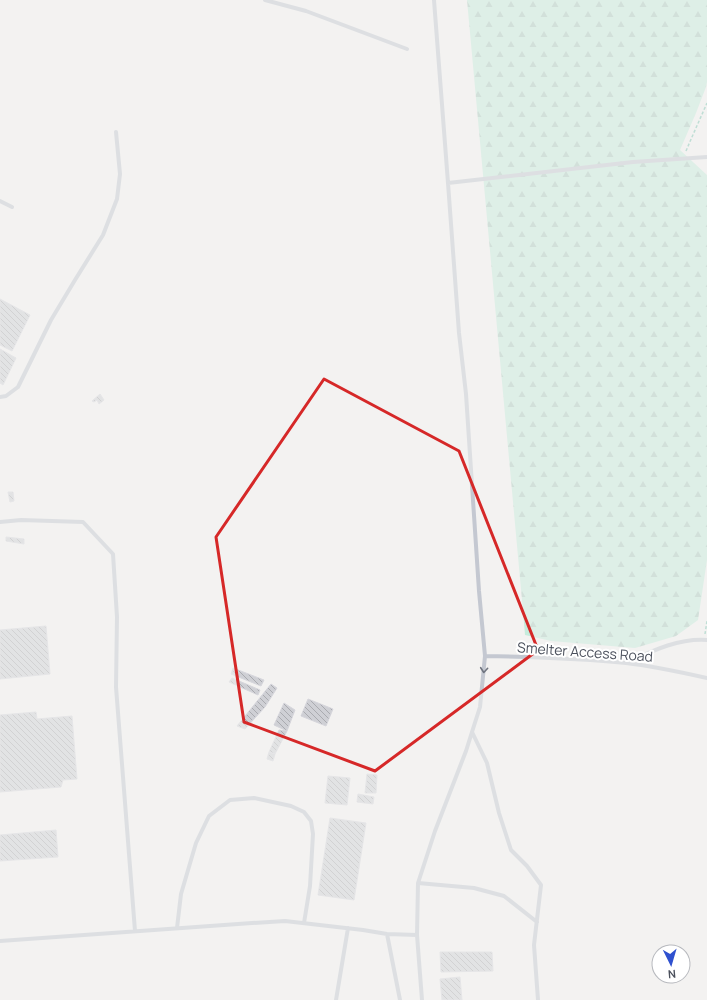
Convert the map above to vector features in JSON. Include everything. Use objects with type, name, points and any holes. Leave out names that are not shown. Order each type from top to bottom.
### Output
[{"type":"lane","points":[[266,0],[306,10],[407,49]]},
{"type":"lane","points":[[422,1000],[417,935],[418,883],[435,831],[466,751],[480,707],[485,656],[479,591],[466,394],[459,333],[434,0]]},
{"type":"lane","points":[[0,397],[6,396],[18,387],[51,320],[74,280],[103,235],[117,199],[120,174],[116,132]]},
{"type":"lane","points":[[448,183],[633,162],[707,157]]},
{"type":"lane","points":[[0,201],[12,207]]},
{"type":"lane","points":[[0,522],[21,520],[83,522],[113,554],[117,617],[116,686],[135,931]]},
{"type":"lane","points":[[626,663],[661,647],[678,642],[706,640]]},
{"type":"lane","name":"Smelter Access Road","points":[[485,656],[570,659],[626,663],[707,678]]},
{"type":"lane","points":[[472,732],[487,763],[499,813],[511,850],[527,866],[541,885],[534,945],[538,1000]]},
{"type":"lane","points":[[177,928],[181,894],[196,843],[209,816],[230,800],[254,798],[290,806],[304,812],[311,821],[313,834],[310,886],[304,923]]},
{"type":"lane","points":[[418,883],[474,888],[504,896],[537,922]]},
{"type":"lane","points":[[0,941],[285,921],[387,934],[417,935]]},
{"type":"lane","points":[[336,1000],[348,928]]},
{"type":"lane","points":[[387,934],[400,1000]]},
{"type":"path","points":[[683,158],[707,104]]},
{"type":"path","points":[[706,640],[707,621]]},
{"type":"highlighted area","points":[[324,379],[459,451],[538,650],[375,771],[244,722],[216,537]]},
{"type":"green space","points":[[467,0],[707,0],[707,82],[696,113],[680,150],[707,175],[707,560],[698,620],[676,636],[635,648],[551,641],[525,635]]},
{"type":"building","points":[[0,299],[30,315],[12,351],[0,345]]},
{"type":"building","points":[[0,349],[16,358],[3,385],[0,383]]},
{"type":"building","points":[[100,394],[104,400],[99,404],[97,400],[94,402],[92,401]]},
{"type":"building","points":[[8,492],[13,492],[14,501],[10,502]]},
{"type":"building","points":[[6,537],[24,539],[24,544],[6,541]]},
{"type":"building","points":[[46,626],[50,674],[0,679],[0,630]]},
{"type":"building","points":[[233,668],[264,680],[261,686],[231,674]]},
{"type":"building","points":[[232,678],[260,690],[258,695],[229,682]]},
{"type":"building","points":[[271,684],[277,688],[265,707],[245,729],[237,726]]},
{"type":"building","points":[[308,699],[333,709],[326,726],[301,716]]},
{"type":"building","points":[[284,703],[295,710],[287,731],[274,725]]},
{"type":"building","points":[[36,712],[37,719],[72,716],[77,779],[63,780],[61,787],[0,792],[0,715]]},
{"type":"building","points":[[279,730],[287,731],[275,754],[269,752]]},
{"type":"building","points":[[269,752],[275,754],[273,761],[267,759]]},
{"type":"building","points":[[367,774],[377,775],[376,793],[365,793]]},
{"type":"building","points":[[328,776],[350,778],[347,805],[325,803]]},
{"type":"building","points":[[358,794],[374,797],[373,804],[357,802]]},
{"type":"building","points":[[330,818],[366,823],[354,900],[318,895]]},
{"type":"building","points":[[56,830],[58,857],[0,861],[0,835]]},
{"type":"building","points":[[440,952],[492,952],[493,971],[441,972]]},
{"type":"building","points":[[460,977],[462,1000],[442,1000],[440,979]]}]
